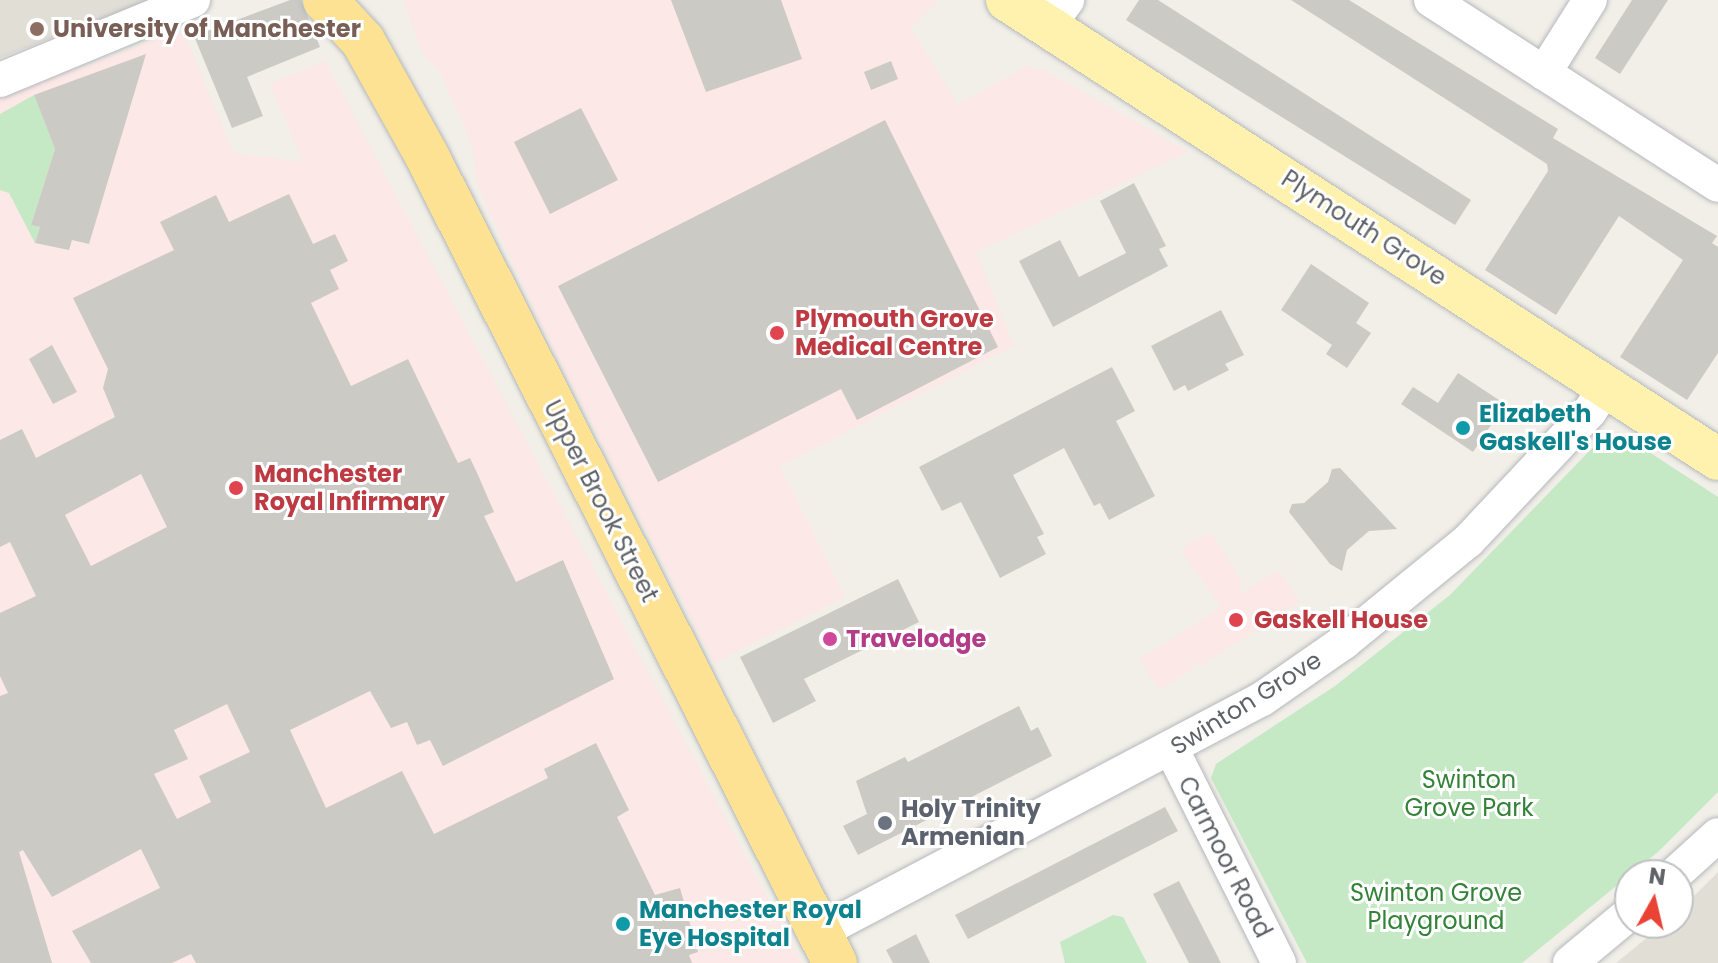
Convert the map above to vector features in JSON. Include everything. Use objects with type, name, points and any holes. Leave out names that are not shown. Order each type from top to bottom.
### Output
[{"type":"highway","name":"Upper Brook Street","points":[[353,11],[828,948]]},
{"type":"main road","name":"Plymouth Grove","points":[[1007,0],[1058,13],[1718,459]]},
{"type":"street","points":[[0,80],[193,0]]},
{"type":"street","points":[[1431,0],[1718,185]]},
{"type":"street","points":[[1544,73],[1590,0]]},
{"type":"street","name":"Swinton Grove","points":[[828,948],[1262,699],[1344,642],[1468,541],[1590,411],[1607,386]]},
{"type":"street","name":"Carmoor Road","points":[[1172,750],[1279,963]]},
{"type":"street","points":[[1692,859],[1718,835]]},
{"type":"street","points":[[1570,963],[1614,926]]},
{"type":"shaded area","name":"University of Manchester","points":[[0,0],[149,0],[0,58]]},
{"type":"shaded area","name":"Plymouth Grove Medical Centre","points":[[403,0],[939,0],[911,28],[958,104],[1028,66],[1046,71],[1188,152],[976,252],[1014,346],[780,466],[845,597],[714,663],[539,321],[477,184],[472,145],[442,75],[422,53]]},
{"type":"shaded area","points":[[182,30],[234,153],[303,162],[270,84],[325,61],[802,963],[0,963],[0,97]]},
{"type":"shaded area","name":"Gaskell House","points":[[1211,533],[1244,584],[1238,587],[1242,593],[1279,570],[1300,602],[1199,667],[1195,661],[1191,670],[1159,690],[1140,659],[1221,607],[1182,552],[1186,544]]},
{"type":"shaded area","points":[[1718,872],[1718,963],[1616,963],[1645,939],[1694,939],[1694,896]]},
{"type":"green space","points":[[34,95],[55,149],[31,225],[40,227],[35,243],[9,193],[0,190],[0,114]]},
{"type":"green space","name":"Swinton Grove Park","points":[[1612,434],[1626,437],[1718,497],[1718,792],[1649,859],[1614,859],[1614,888],[1522,963],[1307,963],[1211,778],[1216,764],[1335,686],[1450,595],[1600,440]]},
{"type":"green space","points":[[1113,915],[1123,917],[1147,963],[1065,963],[1060,942]]},
{"type":"building","points":[[290,0],[301,0],[320,47],[247,77],[263,116],[232,128],[194,36]]},
{"type":"building","points":[[671,0],[781,0],[802,59],[706,92]]},
{"type":"building","points":[[1139,0],[1158,0],[1471,200],[1455,225],[1126,20]]},
{"type":"building","points":[[1291,0],[1349,0],[1558,129],[1553,138],[1717,236],[1712,243],[1718,247],[1718,353],[1687,400],[1620,357],[1683,260],[1619,216],[1556,315],[1485,270],[1548,171],[1547,164]]},
{"type":"building","points":[[1632,0],[1668,0],[1620,74],[1595,58]]},
{"type":"building","points":[[146,54],[89,244],[72,240],[69,250],[35,243],[40,227],[31,225],[55,149],[34,95]]},
{"type":"building","points":[[891,61],[898,79],[871,90],[864,72]]},
{"type":"building","points":[[581,108],[618,180],[550,214],[514,142]]},
{"type":"building","points":[[885,120],[998,347],[857,420],[841,389],[658,482],[558,286]]},
{"type":"building","points":[[1134,183],[1166,246],[1159,249],[1168,266],[1053,327],[1019,261],[1060,240],[1079,277],[1126,253],[1100,201]]},
{"type":"building","points":[[289,194],[313,244],[335,234],[348,261],[330,270],[339,289],[311,303],[351,386],[408,359],[458,463],[470,458],[494,512],[484,516],[516,582],[563,560],[614,679],[443,766],[430,740],[417,745],[407,722],[391,728],[370,691],[290,730],[326,808],[402,771],[434,834],[548,778],[544,769],[596,743],[629,810],[617,817],[655,895],[680,888],[698,952],[689,955],[692,963],[196,963],[191,954],[172,963],[91,963],[72,931],[160,888],[141,849],[52,897],[23,850],[19,852],[52,963],[0,963],[0,696],[8,693],[0,676],[0,613],[36,596],[10,542],[0,547],[0,440],[22,429],[36,458],[115,417],[103,388],[108,369],[73,298],[174,250],[160,222],[216,195],[229,222]],"holes":[[[141,474],[167,527],[91,566],[65,515]],[[227,704],[250,752],[199,776],[211,802],[177,819],[154,774],[188,759],[174,730]]]},
{"type":"building","points":[[1311,264],[1369,303],[1356,323],[1371,333],[1347,368],[1326,354],[1332,345],[1281,310]]},
{"type":"building","points":[[1221,310],[1244,355],[1225,364],[1229,370],[1188,391],[1185,385],[1174,391],[1151,346]]},
{"type":"building","points":[[52,345],[77,392],[53,404],[29,359]]},
{"type":"building","points":[[1112,367],[1135,411],[1116,421],[1155,496],[1109,520],[1100,503],[1094,506],[1064,448],[1013,475],[1044,534],[1037,537],[1046,554],[1000,578],[961,502],[942,511],[919,467]]},
{"type":"building","name":"Elizabeth Gaskell's House","points":[[1458,373],[1505,404],[1473,452],[1401,404],[1413,387],[1438,403]]},
{"type":"building","points":[[1340,468],[1397,529],[1369,531],[1347,550],[1342,571],[1330,564],[1289,512],[1292,504],[1304,503],[1328,482],[1332,469]]},
{"type":"building","name":"Travelodge","points":[[898,579],[919,622],[804,679],[816,701],[773,723],[740,657]]},
{"type":"building","points":[[1019,706],[1031,731],[1038,727],[1052,756],[858,855],[843,826],[867,814],[856,781],[905,757],[908,762]]},
{"type":"building","points":[[1165,807],[1178,831],[968,939],[955,915]]},
{"type":"building","points":[[1179,881],[1221,963],[1189,963],[1153,894]]},
{"type":"building","points":[[916,934],[930,963],[893,963],[886,950]]},
{"type":"place","name":"University of Manchester","points":[[37,29]]},
{"type":"place","name":"Plymouth Grove Medical Centre","points":[[777,333]]},
{"type":"place","name":"Elizabeth Gaskell's House","points":[[1463,428]]},
{"type":"place","name":"Manchester Royal Infirmary","points":[[236,488]]},
{"type":"place","name":"Gaskell House","points":[[1236,620]]},
{"type":"place","name":"Travelodge","points":[[830,639]]},
{"type":"place","name":"Holy Trinity Armenian","points":[[885,823]]},
{"type":"place","name":"Manchester Royal Eye Hospital","points":[[623,924]]},
{"type":"park label","name":"Swinton Grove Playground","points":[[1436,907]]}]
